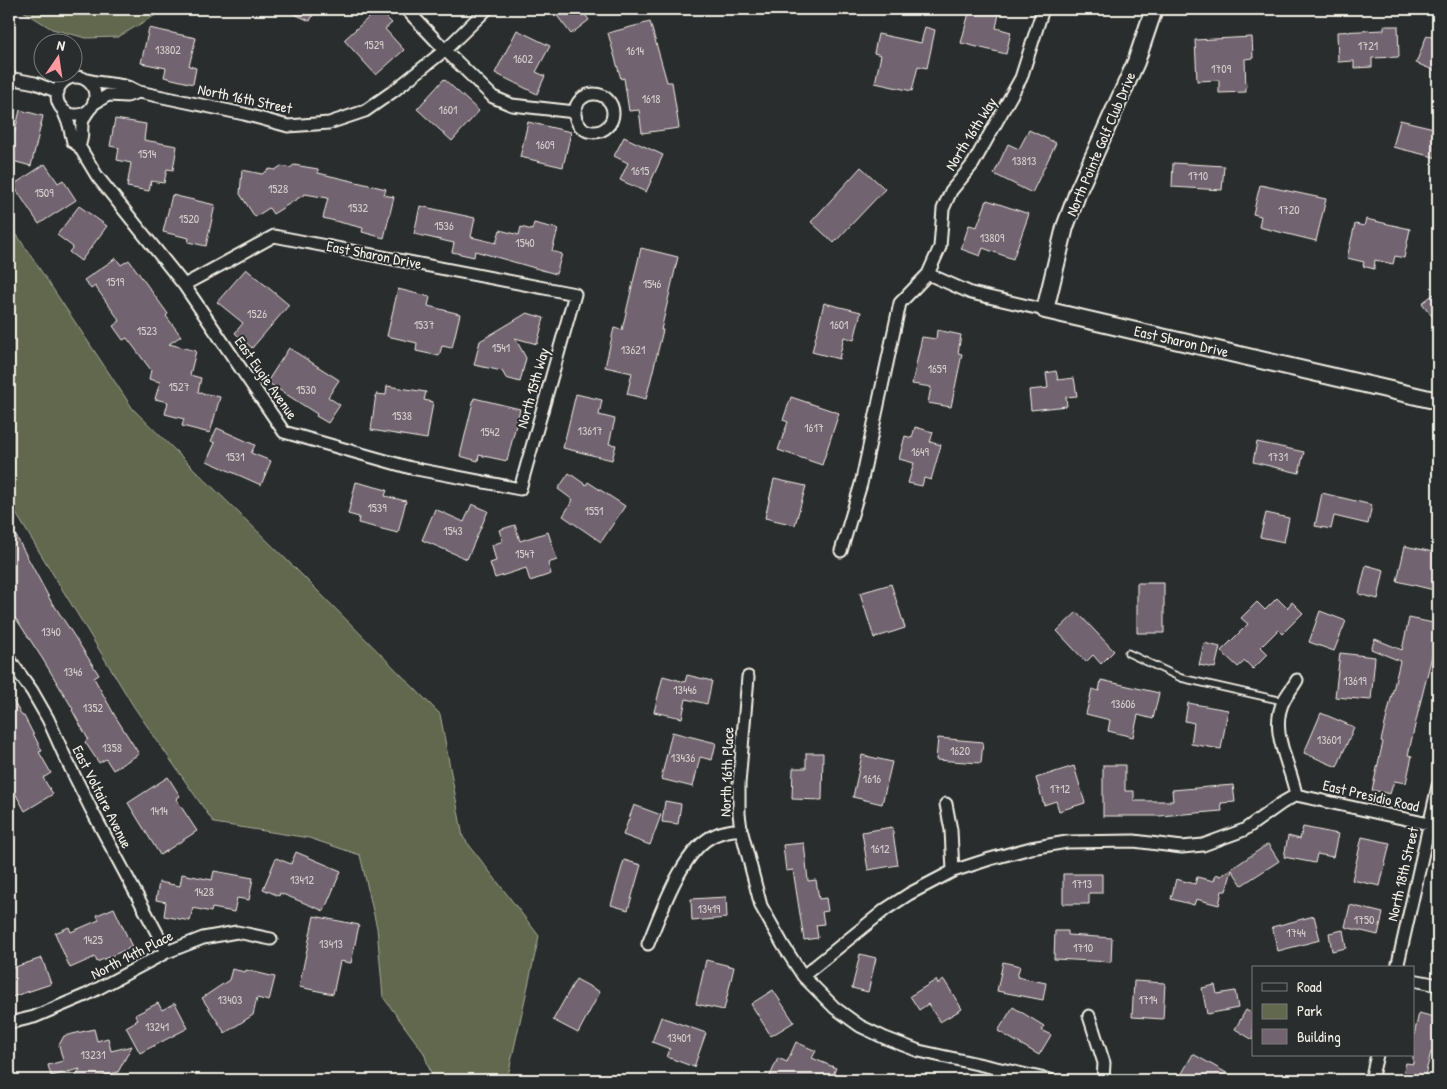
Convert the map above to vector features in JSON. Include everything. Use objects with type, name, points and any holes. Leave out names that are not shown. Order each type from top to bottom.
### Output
[{"type":"street","points":[[406,9],[492,97],[512,105],[575,112]]},
{"type":"street","name":"North 16th Street","points":[[87,80],[97,83],[129,86],[139,92],[244,114],[288,126],[329,123],[365,111],[445,50],[487,9]]},
{"type":"street","name":"North 16th Way","points":[[928,274],[940,247],[943,210],[951,191],[973,164],[1021,78],[1043,9]]},
{"type":"street","name":"North Pointe Golf Club Drive","points":[[1045,310],[1065,227],[1079,190],[1136,62],[1154,9]]},
{"type":"street","points":[[9,78],[35,83],[58,92]]},
{"type":"street","points":[[79,146],[82,141],[82,119],[91,107],[95,94],[94,88],[87,80],[82,78],[69,78],[60,86],[58,92],[59,103],[66,112],[78,114],[91,107]]},
{"type":"street","name":"North 16th Street","points":[[91,107],[108,96],[127,96],[139,92]]},
{"type":"street","name":"East Eugie Avenue","points":[[62,108],[73,142],[79,146],[97,176],[184,285],[284,432],[411,468],[520,489]]},
{"type":"street","name":"East Sharon Drive","points":[[184,285],[274,236],[575,294]]},
{"type":"street","points":[[841,551],[861,484],[900,303],[928,274]]},
{"type":"street","name":"East Sharon Drive","points":[[928,274],[970,293],[1438,401]]},
{"type":"street","name":"North 15th Way","points":[[520,489],[575,294]]},
{"type":"street","name":"East Voltaire Avenue","points":[[9,659],[48,718],[64,757],[167,952]]},
{"type":"street","name":"North 16th Place","points":[[648,944],[676,876],[689,859],[713,835],[741,829],[739,784],[748,677]]},
{"type":"street","points":[[803,976],[886,909],[909,894],[953,871],[1015,852],[1067,842],[1134,841],[1182,847],[1203,845],[1244,830],[1282,802],[1296,795],[1294,781],[1281,748],[1279,722],[1283,702],[1297,680]]},
{"type":"street","name":"North 18th Street","points":[[1398,966],[1434,825],[1438,786]]},
{"type":"street","name":"East Presidio Road","points":[[1296,795],[1434,825]]},
{"type":"street","points":[[946,804],[951,830],[953,871]]},
{"type":"street","points":[[741,829],[762,906],[783,946],[803,976],[835,1008],[860,1026],[918,1051],[1050,1080]]},
{"type":"street","name":"North 14th Place","points":[[9,1023],[34,1016],[86,995],[167,952],[203,938],[237,932],[271,939]]},
{"type":"street","points":[[1414,980],[1438,985]]},
{"type":"street","points":[[1089,1016],[1104,1063],[1102,1080]]},
{"type":"street","points":[[1371,1080],[1377,1056]]},
{"type":"lane","points":[[1128,653],[1181,678],[1283,702]]},
{"type":"green space","points":[[20,9],[166,9],[118,37],[86,38],[82,37],[82,32],[63,32],[52,29]]},
{"type":"green space","points":[[9,223],[133,409],[440,714],[463,837],[539,936],[507,1080],[433,1080],[424,1053],[383,997],[377,928],[360,855],[309,838],[214,823],[134,707],[9,502]]},
{"type":"building","points":[[283,9],[316,9],[310,21]]},
{"type":"building","points":[[378,9],[392,23],[385,29],[404,50],[376,75],[344,40]]},
{"type":"building","points":[[552,9],[581,9],[589,20],[571,34]]},
{"type":"building","points":[[970,9],[1000,9],[996,28],[1011,32],[1006,54],[961,43]]},
{"type":"building","points":[[650,22],[667,82],[672,82],[679,128],[642,133],[639,110],[629,111],[624,78],[621,79],[608,33]]},
{"type":"building","points":[[1384,26],[1398,26],[1399,57],[1372,58],[1372,67],[1354,68],[1354,61],[1338,62],[1337,32],[1384,30]]},
{"type":"building","points":[[925,27],[935,30],[927,68],[918,66],[912,91],[875,83],[881,55],[874,53],[878,34],[921,43]]},
{"type":"building","points":[[149,28],[196,38],[189,66],[196,68],[193,84],[164,77],[166,68],[141,63]]},
{"type":"building","points":[[517,30],[550,46],[536,72],[545,76],[537,94],[495,73]]},
{"type":"building","points":[[1427,35],[1438,40],[1438,72],[1416,63]]},
{"type":"building","points":[[1252,37],[1253,58],[1245,59],[1246,92],[1219,93],[1219,80],[1197,81],[1195,40]]},
{"type":"building","points":[[444,79],[479,111],[452,141],[417,109]]},
{"type":"building","points":[[20,110],[43,116],[31,166],[9,160],[9,134],[14,135]]},
{"type":"building","points":[[115,119],[146,124],[144,140],[177,146],[173,170],[167,169],[164,183],[151,181],[149,191],[127,187],[131,163],[117,160],[119,148],[110,146]]},
{"type":"building","points":[[1400,120],[1438,129],[1438,158],[1393,147]]},
{"type":"building","points":[[528,122],[571,132],[563,167],[520,157]]},
{"type":"building","points":[[1029,130],[1056,143],[1032,193],[994,174],[1008,144],[1019,149]]},
{"type":"building","points":[[624,137],[663,155],[646,192],[620,180],[628,163],[614,156]]},
{"type":"building","points":[[1173,163],[1224,166],[1222,190],[1172,187]]},
{"type":"building","points":[[45,164],[58,183],[63,180],[76,200],[39,224],[13,185]]},
{"type":"building","points":[[294,165],[318,169],[318,173],[386,189],[384,195],[394,197],[384,238],[362,232],[363,228],[323,218],[328,198],[305,194],[273,214],[269,208],[255,217],[240,194],[242,170],[262,174],[270,169],[275,170],[281,166],[290,168]]},
{"type":"building","points":[[861,167],[885,189],[834,243],[811,222]]},
{"type":"building","points":[[1260,185],[1326,199],[1316,241],[1259,227],[1261,216],[1253,214]]},
{"type":"building","points":[[172,195],[215,205],[206,246],[188,242],[189,238],[163,232]]},
{"type":"building","points":[[987,200],[1029,214],[1013,259],[983,248],[980,256],[961,249],[969,225],[977,227]]},
{"type":"building","points":[[79,206],[107,226],[81,261],[69,252],[73,247],[57,235]]},
{"type":"building","points":[[420,206],[475,218],[471,237],[496,243],[500,230],[519,235],[521,227],[532,230],[534,223],[558,229],[552,251],[562,254],[556,274],[475,251],[474,257],[452,252],[454,243],[414,234]]},
{"type":"building","points":[[1366,219],[1410,229],[1404,258],[1395,256],[1393,264],[1375,260],[1374,269],[1363,266],[1364,262],[1347,258],[1355,224],[1364,226]]},
{"type":"building","points":[[641,248],[678,257],[646,399],[627,394],[632,373],[605,367],[614,328],[622,330]]},
{"type":"building","points":[[116,258],[121,265],[129,260],[168,314],[166,316],[181,336],[169,344],[196,351],[190,375],[201,378],[198,392],[220,397],[210,433],[182,426],[184,419],[165,414],[168,402],[155,399],[160,382],[149,379],[151,370],[127,338],[123,340],[113,326],[120,321],[95,286],[91,289],[84,280]]},
{"type":"building","points":[[246,269],[289,305],[252,348],[235,333],[243,323],[217,302]]},
{"type":"building","points":[[398,289],[430,297],[428,306],[460,314],[452,348],[442,346],[439,356],[416,351],[417,343],[387,336]]},
{"type":"building","points":[[1438,291],[1438,324],[1422,303]]},
{"type":"building","points":[[824,303],[861,312],[854,340],[844,337],[839,359],[812,352]]},
{"type":"building","points":[[527,313],[544,318],[537,344],[515,338],[526,358],[520,382],[506,378],[502,371],[474,365],[480,341]]},
{"type":"building","points":[[937,330],[961,335],[958,353],[962,354],[951,407],[928,403],[931,387],[912,384],[922,337],[936,339]]},
{"type":"building","points":[[289,348],[339,380],[328,397],[340,405],[328,423],[267,382]]},
{"type":"building","points":[[1056,371],[1058,380],[1074,378],[1077,396],[1066,397],[1067,406],[1031,410],[1029,390],[1048,388],[1046,373]]},
{"type":"building","points":[[387,386],[426,392],[424,400],[433,402],[427,439],[371,430],[376,394],[386,395]]},
{"type":"building","points":[[576,394],[602,400],[599,415],[615,419],[609,444],[616,445],[612,460],[563,448]]},
{"type":"building","points":[[791,397],[839,413],[822,465],[778,450],[788,422],[783,420]]},
{"type":"building","points":[[474,398],[520,409],[507,461],[479,455],[478,461],[460,456]]},
{"type":"building","points":[[915,427],[933,432],[930,442],[941,445],[931,480],[924,478],[922,486],[908,483],[914,463],[899,459],[905,436],[912,438]]},
{"type":"building","points":[[217,428],[255,445],[251,453],[271,461],[261,485],[207,461],[215,443],[211,441]]},
{"type":"building","points":[[1257,442],[1304,452],[1299,473],[1253,462]]},
{"type":"building","points":[[569,473],[586,485],[588,482],[625,506],[601,542],[563,516],[573,500],[558,489]]},
{"type":"building","points":[[774,479],[806,486],[795,525],[765,518]]},
{"type":"building","points":[[356,482],[387,490],[385,496],[406,501],[398,533],[358,523],[359,517],[348,514]]},
{"type":"building","points":[[1322,493],[1372,505],[1368,524],[1334,516],[1331,529],[1315,526]]},
{"type":"building","points":[[472,504],[488,511],[467,559],[422,540],[435,509],[464,522]]},
{"type":"building","points":[[1266,513],[1289,518],[1284,542],[1260,537]]},
{"type":"building","points":[[9,523],[53,605],[99,675],[94,678],[139,754],[113,770],[106,759],[99,763],[85,742],[88,739],[73,709],[9,607]]},
{"type":"building","points":[[515,525],[520,541],[548,532],[557,560],[548,563],[551,574],[530,581],[526,568],[495,578],[490,563],[496,561],[492,545],[503,541],[499,530]]},
{"type":"building","points":[[1405,546],[1438,553],[1438,591],[1397,581]]},
{"type":"building","points":[[1366,565],[1384,570],[1378,599],[1359,594]]},
{"type":"building","points":[[1137,583],[1164,583],[1164,633],[1137,633]]},
{"type":"building","points":[[891,584],[905,628],[874,638],[860,593]]},
{"type":"building","points":[[1277,598],[1287,608],[1292,602],[1303,613],[1282,634],[1278,630],[1261,647],[1268,654],[1253,669],[1245,661],[1238,667],[1221,651],[1248,624],[1241,618],[1257,602],[1265,610]]},
{"type":"building","points":[[1320,611],[1346,621],[1334,651],[1309,642]]},
{"type":"building","points":[[1077,612],[1114,651],[1101,664],[1093,655],[1086,662],[1057,631]]},
{"type":"building","points":[[1409,618],[1438,624],[1438,642],[1437,649],[1434,648],[1408,755],[1412,756],[1406,783],[1394,781],[1390,794],[1372,790],[1383,742],[1381,741],[1400,661],[1371,649],[1375,639],[1402,650]]},
{"type":"building","points":[[1204,643],[1220,647],[1215,668],[1199,665]]},
{"type":"building","points":[[1340,653],[1375,657],[1371,700],[1335,697]]},
{"type":"building","points":[[687,675],[712,681],[707,704],[686,699],[682,718],[654,712],[663,676],[685,682]]},
{"type":"building","points":[[1101,680],[1159,693],[1153,719],[1138,715],[1133,737],[1108,731],[1110,720],[1086,714],[1092,689],[1099,691]]},
{"type":"building","points":[[9,694],[22,716],[24,716],[42,751],[39,752],[51,773],[43,778],[53,794],[25,811],[9,782]]},
{"type":"building","points":[[1188,703],[1228,710],[1221,749],[1191,744],[1194,723],[1185,721]]},
{"type":"building","points":[[1321,713],[1354,727],[1337,767],[1304,753]]},
{"type":"building","points":[[672,732],[716,743],[712,760],[700,757],[693,787],[661,779]]},
{"type":"building","points":[[938,738],[983,742],[981,763],[936,760]]},
{"type":"building","points":[[806,753],[823,753],[822,800],[792,799],[793,768],[806,768]]},
{"type":"building","points":[[862,755],[892,762],[882,804],[853,797]]},
{"type":"building","points":[[1103,765],[1125,765],[1125,791],[1134,791],[1134,801],[1173,801],[1172,790],[1233,785],[1235,802],[1221,803],[1222,811],[1159,816],[1103,816]]},
{"type":"building","points":[[1074,766],[1085,803],[1059,811],[1056,801],[1044,805],[1036,778]]},
{"type":"building","points":[[168,777],[180,796],[176,799],[197,831],[160,855],[128,803]]},
{"type":"building","points":[[665,801],[681,804],[678,824],[662,822]]},
{"type":"building","points":[[634,805],[661,815],[650,845],[623,835]]},
{"type":"building","points":[[892,827],[898,865],[868,870],[862,832]]},
{"type":"building","points":[[1303,827],[1338,834],[1333,857],[1317,854],[1315,863],[1284,857],[1288,836],[1300,839]]},
{"type":"building","points":[[1362,837],[1390,843],[1380,886],[1352,880]]},
{"type":"building","points":[[804,843],[808,881],[816,880],[819,899],[826,898],[828,911],[822,912],[824,924],[816,925],[818,938],[804,940],[793,870],[786,871],[783,845]]},
{"type":"building","points":[[1268,844],[1279,861],[1242,885],[1232,870],[1226,891],[1222,891],[1219,905],[1196,899],[1194,905],[1171,899],[1176,879],[1195,884],[1197,877],[1214,881],[1216,874],[1221,876]]},
{"type":"building","points":[[296,852],[341,871],[324,911],[280,893],[279,896],[263,889],[276,858],[291,864]]},
{"type":"building","points":[[624,860],[641,865],[628,910],[611,905]]},
{"type":"building","points":[[214,871],[253,878],[249,900],[237,898],[234,912],[212,908],[211,912],[193,908],[190,921],[164,916],[166,902],[156,900],[159,882],[180,886],[182,874],[212,880]]},
{"type":"building","points":[[1063,874],[1102,874],[1102,893],[1089,893],[1089,904],[1063,904]]},
{"type":"building","points":[[726,897],[727,918],[692,921],[691,899]]},
{"type":"building","points":[[1350,905],[1383,913],[1378,935],[1345,927]]},
{"type":"building","points":[[114,908],[132,947],[97,962],[95,957],[70,968],[55,933],[69,927],[71,932],[99,920],[97,915]]},
{"type":"building","points":[[314,916],[359,925],[351,963],[340,961],[333,994],[299,987]]},
{"type":"building","points":[[1314,916],[1320,940],[1278,951],[1272,927]]},
{"type":"building","points":[[1343,930],[1346,948],[1332,951],[1329,933]]},
{"type":"building","points":[[1055,931],[1068,931],[1068,935],[1112,938],[1111,962],[1054,959]]},
{"type":"building","points":[[860,954],[876,958],[868,992],[852,988]]},
{"type":"building","points":[[42,958],[51,984],[9,998],[9,969]]},
{"type":"building","points":[[706,960],[734,967],[724,1010],[696,1004]]},
{"type":"building","points":[[1003,962],[1020,966],[1017,977],[1046,983],[1043,1000],[997,991]]},
{"type":"building","points":[[232,969],[245,972],[246,970],[275,977],[269,1001],[257,998],[253,1015],[225,1033],[202,998],[229,980]]},
{"type":"building","points":[[576,979],[600,992],[578,1033],[553,1020]]},
{"type":"building","points":[[936,980],[938,984],[944,980],[962,1009],[940,1022],[928,1004],[919,1010],[910,996]]},
{"type":"building","points":[[1134,981],[1165,983],[1163,1019],[1132,1017]]},
{"type":"building","points":[[1215,985],[1217,994],[1235,991],[1238,1008],[1207,1014],[1202,988]]},
{"type":"building","points":[[773,990],[794,1022],[771,1036],[751,1004]]},
{"type":"building","points":[[158,1003],[162,1010],[175,1003],[188,1028],[140,1053],[126,1027],[138,1020],[135,1015]]},
{"type":"building","points":[[1013,1007],[1044,1026],[1041,1030],[1051,1035],[1039,1055],[998,1031]]},
{"type":"building","points":[[1246,1010],[1252,1013],[1252,1039],[1235,1029]]},
{"type":"building","points":[[1419,1013],[1438,1018],[1438,1032],[1424,1080],[1401,1080],[1406,1063],[1413,1064],[1414,1036]]},
{"type":"building","points":[[661,1017],[706,1033],[694,1067],[667,1057],[670,1049],[652,1042]]},
{"type":"building","points":[[94,1029],[97,1041],[108,1038],[111,1051],[132,1046],[118,1072],[94,1080],[74,1080],[80,1069],[51,1076],[48,1065],[63,1061],[59,1045],[64,1036]]},
{"type":"building","points":[[796,1042],[816,1051],[812,1058],[836,1068],[831,1080],[781,1080],[770,1076],[778,1058],[787,1062]]},
{"type":"building","points":[[1193,1054],[1239,1080],[1190,1080],[1181,1075]]}]
